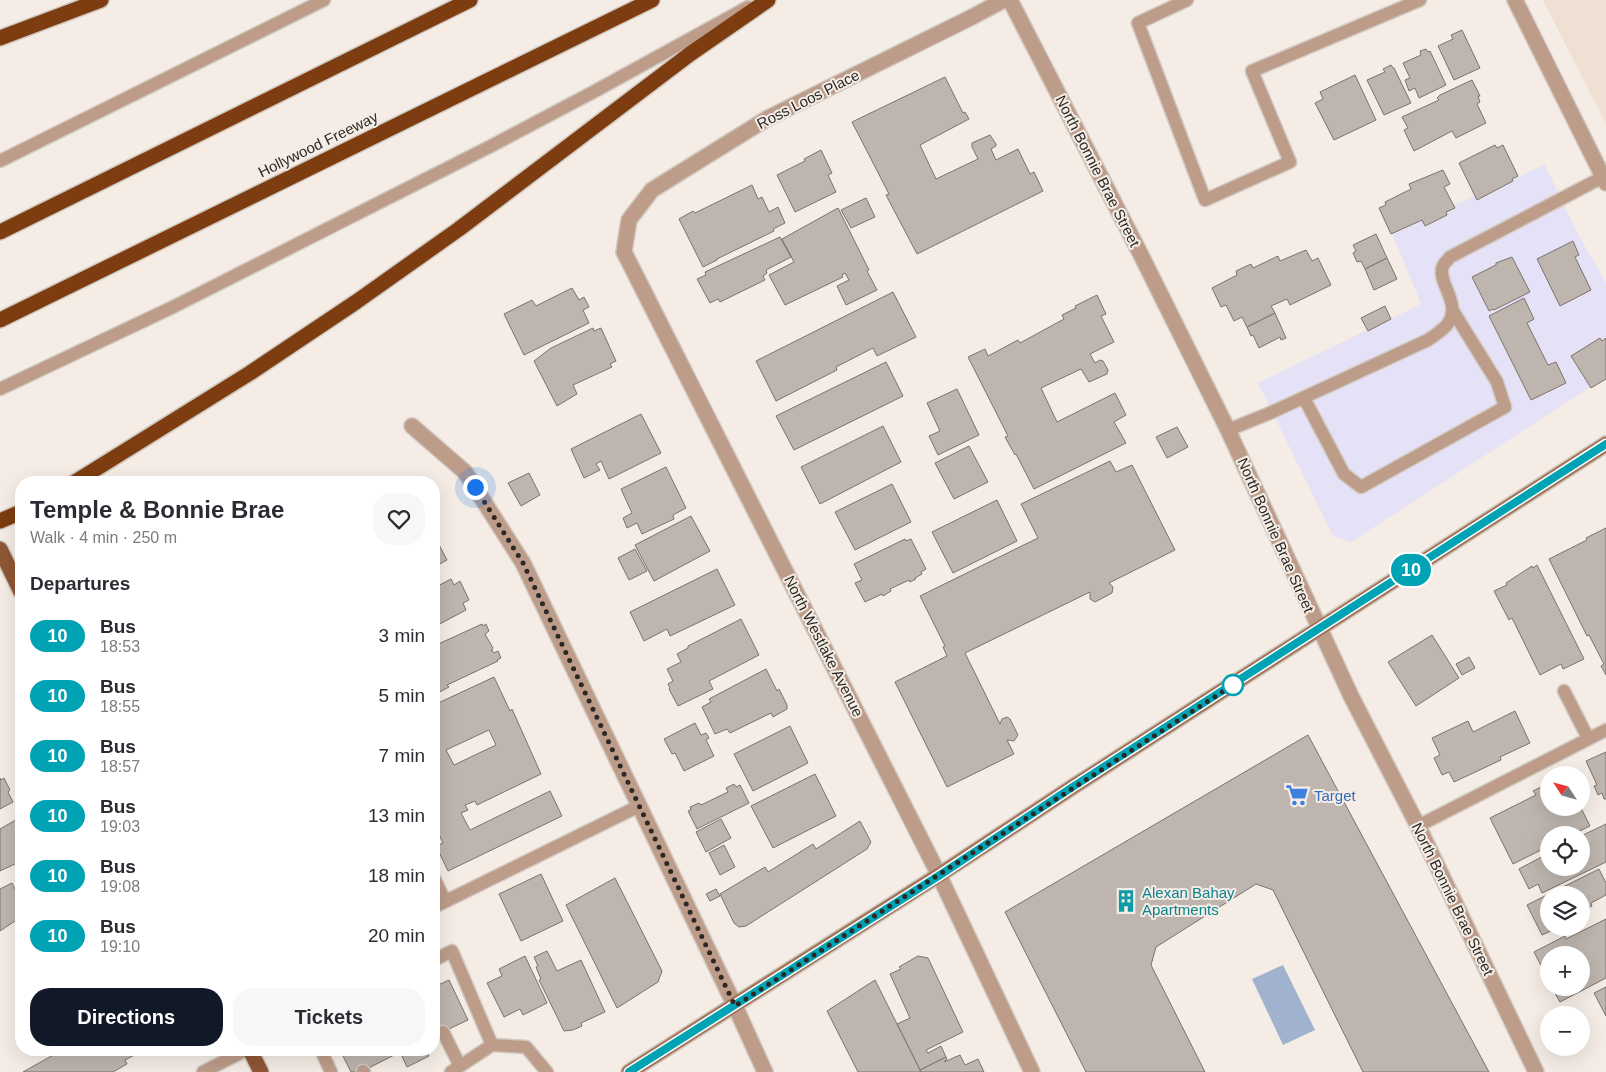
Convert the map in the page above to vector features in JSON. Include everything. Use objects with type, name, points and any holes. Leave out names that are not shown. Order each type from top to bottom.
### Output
[{"type":"highway","points":[[0,38],[101,0]]},
{"type":"highway","points":[[0,232],[470,0]]},
{"type":"highway","name":"Hollywood Freeway","points":[[0,320],[652,0]]},
{"type":"highway","points":[[85,476],[250,373],[356,302],[459,229],[690,54],[768,0]]},
{"type":"highway","points":[[0,521],[15,515]]},
{"type":"main road","points":[[629,1072],[940,875],[1071,788],[1606,444]]},
{"type":"main road","points":[[0,549],[15,580]]},
{"type":"main road","points":[[252,1056],[261,1072]]},
{"type":"street","name":"Ross Loos Place","points":[[629,220],[652,190],[768,118],[1004,0]]},
{"type":"street","name":"North Bonnie Brae Street","points":[[1010,0],[1141,255],[1228,430],[1319,630],[1418,826],[1536,1072]]},
{"type":"street","points":[[1515,0],[1605,180]]},
{"type":"street","name":"North Westlake Avenue","points":[[629,220],[624,252],[940,875],[1032,1072]]},
{"type":"street","points":[[412,426],[465,472],[523,563],[765,1072]]},
{"type":"lane","points":[[0,161],[324,0]]},
{"type":"lane","points":[[3,388],[173,307],[484,149],[597,90],[760,0]]},
{"type":"lane","points":[[1186,0],[1138,23],[1205,200],[1290,162],[1252,71],[1420,0]]},
{"type":"lane","points":[[1304,398],[1344,474],[1361,487],[1505,407],[1497,382],[1453,311],[1448,289],[1442,278],[1442,267],[1450,257],[1605,180]]},
{"type":"lane","points":[[1228,430],[1304,398],[1428,340],[1448,323],[1453,311]]},
{"type":"lane","points":[[1564,691],[1588,738]]},
{"type":"lane","points":[[1418,826],[1606,730]]},
{"type":"lane","points":[[440,904],[639,806]]},
{"type":"lane","points":[[440,957],[452,951],[492,1045]]},
{"type":"lane","points":[[443,1032],[456,1069],[492,1045],[526,1047],[547,1072]]},
{"type":"lane","points":[[203,1072],[236,1056]]},
{"type":"lane","points":[[324,1056],[331,1072]]},
{"type":"shaded area","points":[[1543,0],[1606,0],[1606,124]]},
{"type":"shaded area","points":[[1545,165],[1578,234],[1606,283],[1606,377],[1351,542],[1333,536],[1258,383],[1421,304],[1392,233]]},
{"type":"water","points":[[1283,965],[1315,1030],[1283,1045],[1252,979]]},
{"type":"building","points":[[1462,30],[1480,68],[1454,80],[1438,46],[1453,39],[1451,35]]},
{"type":"building","points":[[1426,49],[1428,52],[1430,51],[1446,85],[1419,98],[1415,88],[1409,91],[1405,80],[1410,78],[1403,63],[1421,55],[1420,51]]},
{"type":"building","points":[[1391,65],[1411,103],[1384,115],[1367,80],[1385,72],[1383,69]]},
{"type":"building","points":[[1355,75],[1376,120],[1334,140],[1315,103],[1323,99],[1320,92]]},
{"type":"building","points":[[945,77],[963,113],[965,112],[969,119],[920,145],[936,179],[978,159],[972,143],[990,135],[996,144],[991,149],[996,160],[1018,149],[1030,174],[1034,172],[1043,191],[917,254],[886,195],[889,194],[852,122]]},
{"type":"building","points":[[1472,80],[1480,96],[1478,96],[1480,102],[1477,104],[1486,123],[1456,138],[1452,131],[1414,151],[1404,130],[1408,128],[1402,117],[1439,100],[1437,98],[1440,95]]},
{"type":"building","points":[[1495,145],[1497,148],[1503,145],[1518,176],[1512,179],[1513,181],[1477,200],[1459,163]]},
{"type":"building","points":[[821,150],[832,173],[828,175],[836,192],[795,212],[777,175],[805,161],[804,159]]},
{"type":"building","points":[[1443,170],[1450,184],[1444,187],[1455,208],[1446,212],[1447,215],[1425,226],[1422,220],[1391,234],[1379,208],[1386,205],[1385,202],[1411,189],[1409,184]]},
{"type":"building","points":[[752,185],[758,199],[762,197],[769,212],[778,207],[785,223],[773,229],[774,231],[703,267],[679,219]]},
{"type":"building","points":[[866,198],[875,217],[851,228],[841,210]]},
{"type":"building","points":[[838,208],[877,290],[846,305],[837,286],[849,280],[845,273],[842,275],[843,277],[785,305],[769,275],[794,262],[782,239]]},
{"type":"building","points":[[1376,234],[1387,258],[1365,269],[1361,261],[1357,262],[1353,253],[1356,251],[1353,245]]},
{"type":"building","points":[[780,237],[791,257],[766,270],[767,273],[763,276],[765,280],[720,302],[718,299],[710,303],[697,279],[706,275],[705,272]]},
{"type":"building","points":[[1573,241],[1579,255],[1575,257],[1591,290],[1560,306],[1537,259]]},
{"type":"building","points":[[1306,250],[1312,261],[1318,258],[1331,285],[1290,305],[1287,299],[1271,306],[1275,313],[1247,327],[1242,317],[1234,321],[1226,305],[1221,307],[1212,288],[1237,275],[1236,271],[1251,264],[1253,268],[1278,256],[1280,261]]},
{"type":"building","points":[[1512,257],[1530,292],[1489,311],[1472,277],[1496,265],[1496,263]]},
{"type":"building","points":[[1387,258],[1397,279],[1374,290],[1365,269]]},
{"type":"building","points":[[572,288],[579,300],[584,297],[589,307],[583,310],[589,323],[524,355],[504,314],[532,300],[536,306]]},
{"type":"building","points":[[893,292],[916,337],[877,356],[873,348],[836,367],[837,370],[776,401],[756,361]]},
{"type":"building","points":[[1097,295],[1106,314],[1101,316],[1114,342],[1090,354],[1095,363],[1100,360],[1103,361],[1108,370],[1107,374],[1089,382],[1081,369],[1041,388],[1057,422],[1115,393],[1126,415],[1114,422],[1126,443],[1034,489],[1005,437],[1008,436],[968,357],[985,349],[988,356],[1018,340],[1020,343],[1064,319],[1062,315]]},
{"type":"building","points":[[1524,298],[1534,319],[1527,323],[1548,365],[1556,362],[1566,383],[1531,400],[1489,316]]},
{"type":"building","points":[[1385,306],[1391,319],[1368,331],[1361,318]]},
{"type":"building","points":[[1275,313],[1286,338],[1281,340],[1280,337],[1259,348],[1247,327]]},
{"type":"building","points":[[593,328],[594,331],[601,328],[616,361],[610,364],[612,367],[573,385],[577,394],[557,406],[534,361],[551,348]]},
{"type":"building","points":[[1600,338],[1602,341],[1606,338],[1606,379],[1591,388],[1571,356]]},
{"type":"building","points":[[886,362],[903,396],[794,450],[776,416]]},
{"type":"building","points":[[957,389],[979,435],[938,455],[929,436],[940,431],[927,403]]},
{"type":"building","points":[[641,414],[661,453],[609,479],[601,461],[596,464],[600,470],[584,478],[571,449]]},
{"type":"building","points":[[883,426],[901,462],[820,504],[801,467]]},
{"type":"building","points":[[1177,427],[1188,447],[1167,458],[1156,437]]},
{"type":"building","points":[[969,446],[988,482],[954,499],[935,463]]},
{"type":"building","points":[[1110,461],[1116,472],[1132,465],[1175,550],[1109,583],[1113,587],[1112,593],[1095,602],[1090,599],[1090,592],[965,653],[1000,724],[1002,719],[1007,717],[1010,719],[1018,735],[1014,741],[1007,740],[1014,754],[947,787],[895,682],[947,656],[943,647],[945,646],[920,596],[1038,538],[1021,504]]},
{"type":"building","points":[[666,467],[686,508],[673,515],[674,519],[642,534],[637,523],[627,528],[623,518],[632,513],[621,489]]},
{"type":"building","points":[[529,473],[540,495],[521,506],[508,483]]},
{"type":"building","points":[[892,484],[911,522],[855,550],[835,512]]},
{"type":"building","points":[[997,500],[1017,541],[953,573],[932,532]]},
{"type":"building","points":[[691,516],[710,551],[654,581],[635,545]]},
{"type":"building","points":[[1606,528],[1606,675],[1601,666],[1604,664],[1589,635],[1587,636],[1549,559]]},
{"type":"building","points":[[905,539],[906,541],[911,539],[926,569],[916,579],[910,582],[909,580],[890,589],[891,591],[883,596],[882,594],[865,602],[855,583],[862,580],[854,564]]},
{"type":"building","points":[[440,547],[447,560],[440,564]]},
{"type":"building","points":[[635,549],[647,571],[629,580],[618,558]]},
{"type":"building","points":[[1537,565],[1584,659],[1563,669],[1561,664],[1540,675],[1512,618],[1509,620],[1494,591],[1507,585],[1506,583],[1532,566],[1533,568]]},
{"type":"building","points":[[717,569],[735,605],[670,636],[667,629],[644,641],[630,612]]},
{"type":"building","points":[[451,579],[454,585],[460,581],[469,600],[463,603],[466,610],[440,624],[440,585]]},
{"type":"building","points":[[741,619],[759,655],[709,681],[713,689],[678,706],[669,689],[668,684],[673,681],[667,669],[681,662],[677,654],[688,648],[688,646]]},
{"type":"building","points":[[482,624],[483,626],[486,624],[489,631],[485,634],[493,648],[491,651],[494,653],[498,651],[501,658],[447,685],[449,687],[440,692],[440,643]]},
{"type":"building","points":[[1432,635],[1459,678],[1416,706],[1388,662]]},
{"type":"building","points":[[1469,657],[1475,668],[1462,675],[1456,664]]},
{"type":"building","points":[[766,669],[777,691],[779,689],[787,709],[773,717],[771,713],[730,733],[727,729],[715,734],[702,707],[711,702],[709,699]]},
{"type":"building","points":[[494,677],[510,711],[512,709],[541,774],[477,805],[475,801],[465,805],[468,810],[461,813],[470,830],[550,791],[562,816],[448,871],[440,854],[440,844],[443,843],[440,837],[440,702]],"holes":[[[489,730],[496,745],[454,765],[446,750]]]},
{"type":"building","points":[[1515,711],[1530,743],[1500,757],[1501,760],[1454,782],[1449,772],[1442,775],[1434,758],[1440,755],[1432,738],[1468,721],[1473,732]]},
{"type":"building","points":[[695,723],[701,735],[706,733],[709,738],[706,740],[714,756],[684,771],[675,753],[672,754],[664,739]]},
{"type":"building","points":[[790,726],[808,763],[753,791],[734,754]]},
{"type":"building","name":"Alexan Bahay Apartments","points":[[1308,735],[1489,1072],[1363,1072],[1273,890],[1256,884],[1156,947],[1151,965],[1205,1072],[1086,1072],[1005,912]]},
{"type":"building","points":[[1606,752],[1606,799],[1604,799],[1602,793],[1598,795],[1594,786],[1597,785],[1590,766],[1586,761]]},
{"type":"building","points":[[815,774],[836,816],[773,848],[751,806]]},
{"type":"building","points":[[0,778],[1,780],[4,778],[13,802],[0,809]]},
{"type":"building","points":[[734,784],[736,787],[740,785],[749,803],[697,829],[688,811],[691,810],[690,807],[699,803],[701,805],[728,792],[726,788]]},
{"type":"building","points":[[1540,788],[1540,816],[1585,816],[1590,826],[1540,826],[1540,850],[1513,864],[1490,818],[1536,795],[1533,791]]},
{"type":"building","points":[[721,819],[731,838],[706,852],[696,832]]},
{"type":"building","points":[[15,820],[15,864],[0,871],[0,829]]},
{"type":"building","points":[[860,821],[871,842],[867,849],[746,926],[739,927],[734,923],[720,894],[765,867],[768,872],[813,844],[816,849]]},
{"type":"building","points":[[1606,824],[1606,862],[1590,870],[1590,832]]},
{"type":"building","points":[[724,845],[735,867],[720,875],[709,853]]},
{"type":"building","points":[[1540,858],[1540,876],[1577,876],[1556,886],[1540,886],[1540,888],[1538,884],[1529,889],[1519,869]]},
{"type":"building","points":[[1599,869],[1606,883],[1606,895],[1591,903],[1592,906],[1590,907],[1590,886],[1565,886],[1585,876],[1590,876],[1590,874]]},
{"type":"building","points":[[541,874],[563,921],[521,941],[499,894]]},
{"type":"building","points":[[615,878],[662,971],[658,982],[617,1008],[566,905]]},
{"type":"building","points":[[12,883],[15,889],[15,921],[0,931],[0,889]]},
{"type":"building","points":[[716,889],[720,896],[710,901],[706,894]]},
{"type":"building","points":[[1540,898],[1540,931],[1527,905]]},
{"type":"building","points":[[1606,919],[1606,978],[1590,986],[1590,946],[1546,946],[1565,936],[1566,939],[1572,936],[1590,936],[1590,927]]},
{"type":"building","points":[[1540,949],[1540,964],[1534,952]]},
{"type":"building","points":[[547,951],[557,971],[581,960],[605,1012],[581,1023],[582,1026],[564,1031],[539,980],[541,979],[536,967],[538,966],[534,957]]},
{"type":"building","points":[[525,956],[547,1003],[523,1015],[520,1009],[504,1017],[487,983],[502,976],[499,969]]},
{"type":"building","points":[[918,956],[928,958],[963,1032],[926,1050],[928,1053],[941,1046],[946,1057],[920,1070],[897,1024],[910,1018],[890,974],[901,969],[899,967]]},
{"type":"building","points":[[449,980],[468,1020],[440,1033],[440,984]]},
{"type":"building","points":[[875,980],[921,1072],[858,1072],[827,1011]]},
{"type":"building","points":[[1606,987],[1606,1016],[1594,993]]},
{"type":"building","points":[[1557,996],[1572,996],[1560,1002]]},
{"type":"building","points":[[960,1055],[965,1065],[978,1059],[984,1072],[921,1072],[920,1070],[946,1057],[947,1059],[944,1062]]},
{"type":"building","points":[[51,1056],[133,1056],[125,1060],[127,1064],[113,1072],[23,1072]]},
{"type":"building","points":[[343,1056],[392,1056],[361,1072],[351,1072]]},
{"type":"building","points":[[402,1056],[429,1056],[407,1067]]},
{"type":"bus line","name":"10","points":[[629,1072],[940,875],[1071,788],[1606,444]]},
{"type":"place","name":"Target","points":[[1297,795]]},
{"type":"place","name":"Alexan Bahay Apartments","points":[[1126,901]]},
{"type":"route","points":[[475,487],[523,563],[735,1006],[1233,685]]}]
